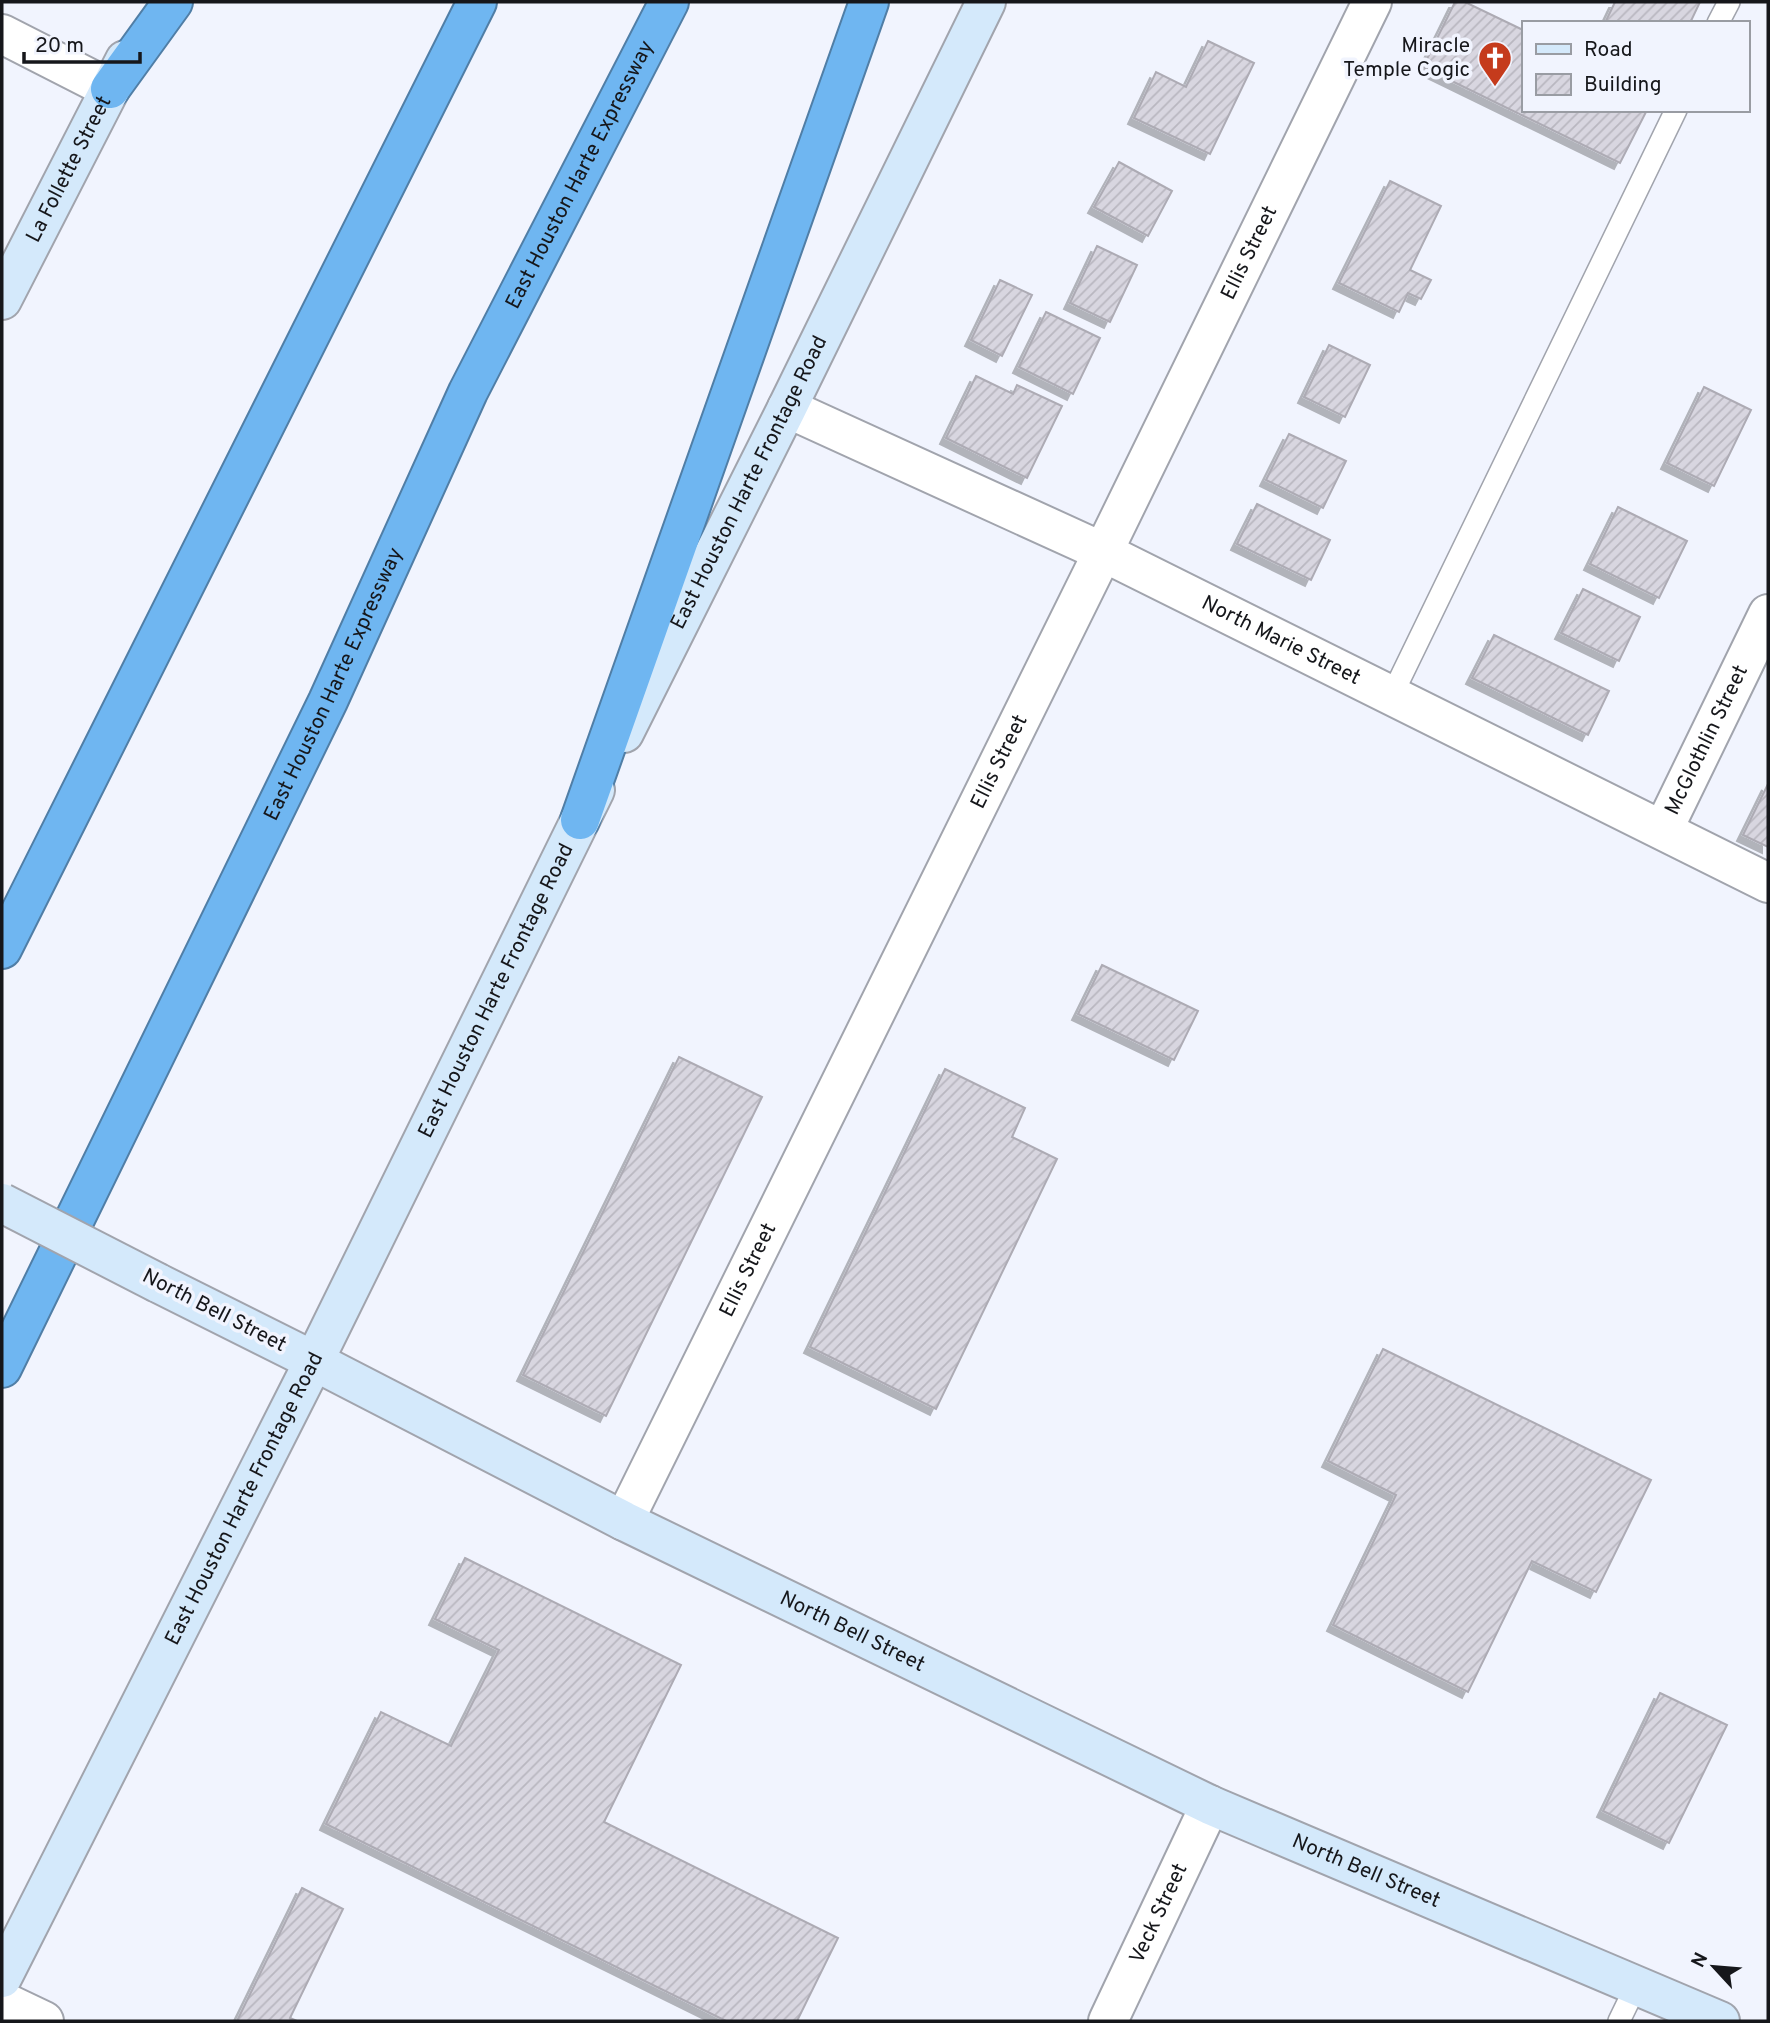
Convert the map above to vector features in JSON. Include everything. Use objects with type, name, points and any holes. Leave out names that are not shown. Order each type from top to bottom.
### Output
[{"type":"highway","points":[[110,89],[173,2]]},
{"type":"highway","points":[[2,949],[477,2]]},
{"type":"highway","name":"East Houston Harte Expressway","points":[[2,1368],[328,701],[468,392],[669,2]]},
{"type":"highway","points":[[580,820],[869,2]]},
{"type":"main road","name":"La Follette Street","points":[[2,300],[155,2]]},
{"type":"main road","name":"East Houston Harte Frontage Road","points":[[2,1978],[314,1361],[580,820],[788,408],[986,2]]},
{"type":"main road","name":"North Bell Street","points":[[2,1203],[624,1521],[1210,1805],[1720,2021]]},
{"type":"street","name":"Ellis Street","points":[[624,1521],[1372,2]]},
{"type":"street","points":[[2,34],[110,89]]},
{"type":"street","name":"North Marie Street","points":[[788,408],[1103,552],[1768,883]]},
{"type":"street","name":"McGlothlin Street","points":[[1663,830],[1768,614]]},
{"type":"street","name":"Veck Street","points":[[1108,2021],[1210,1805]]},
{"type":"street","points":[[2,2001],[44,2021]]},
{"type":"lane","points":[[1719,21],[1729,2]]},
{"type":"lane","points":[[1392,695],[1675,112]]},
{"type":"lane","points":[[1619,2021],[1636,1986]]},
{"type":"building","name":"Miracle Temple Cogic","points":[[1455,2],[1465,2],[1522,30],[1522,112],[1646,112],[1620,163],[1423,67]]},
{"type":"building","points":[[1615,2],[1700,2],[1691,21],[1606,21]]},
{"type":"building","points":[[1208,41],[1254,63],[1210,154],[1134,118],[1156,72],[1186,87]]},
{"type":"building","points":[[1119,162],[1172,191],[1148,236],[1094,207]]},
{"type":"building","points":[[1390,181],[1441,206],[1410,270],[1431,280],[1421,299],[1408,293],[1399,312],[1339,283]]},
{"type":"building","points":[[1097,246],[1137,265],[1110,322],[1070,303]]},
{"type":"building","points":[[1000,280],[1032,295],[1002,356],[971,340]]},
{"type":"building","points":[[1046,312],[1100,338],[1073,394],[1019,367]]},
{"type":"building","points":[[1329,345],[1370,365],[1345,417],[1304,397]]},
{"type":"building","points":[[976,376],[1013,394],[1017,385],[1062,406],[1027,478],[946,438]]},
{"type":"building","points":[[1704,387],[1751,410],[1714,486],[1667,463]]},
{"type":"building","points":[[1289,434],[1346,461],[1323,508],[1266,480]]},
{"type":"building","points":[[1257,504],[1330,540],[1311,580],[1237,544]]},
{"type":"building","points":[[1618,507],[1687,541],[1659,598],[1590,564]]},
{"type":"building","points":[[1583,589],[1640,617],[1619,661],[1561,633]]},
{"type":"building","points":[[1494,635],[1609,691],[1588,735],[1472,678]]},
{"type":"building","points":[[1768,784],[1768,847],[1743,835]]},
{"type":"building","points":[[1102,965],[1198,1011],[1174,1060],[1078,1014]]},
{"type":"building","points":[[679,1057],[762,1097],[606,1416],[523,1375]]},
{"type":"building","points":[[945,1069],[1025,1108],[1012,1137],[1057,1159],[936,1409],[810,1347]]},
{"type":"building","points":[[1383,1349],[1651,1480],[1596,1592],[1532,1561],[1468,1692],[1333,1625],[1396,1495],[1328,1461]]},
{"type":"building","points":[[465,1558],[681,1665],[604,1822],[838,1938],[797,2021],[726,2021],[326,1824],[381,1712],[451,1746],[499,1650],[435,1619]]},
{"type":"building","points":[[1660,1693],[1727,1725],[1669,1843],[1603,1811]]},
{"type":"building","points":[[302,1888],[343,1909],[290,2018],[297,2021],[237,2021]]},
{"type":"place","name":"Miracle Temple Cogic","points":[[1495,88]]}]
